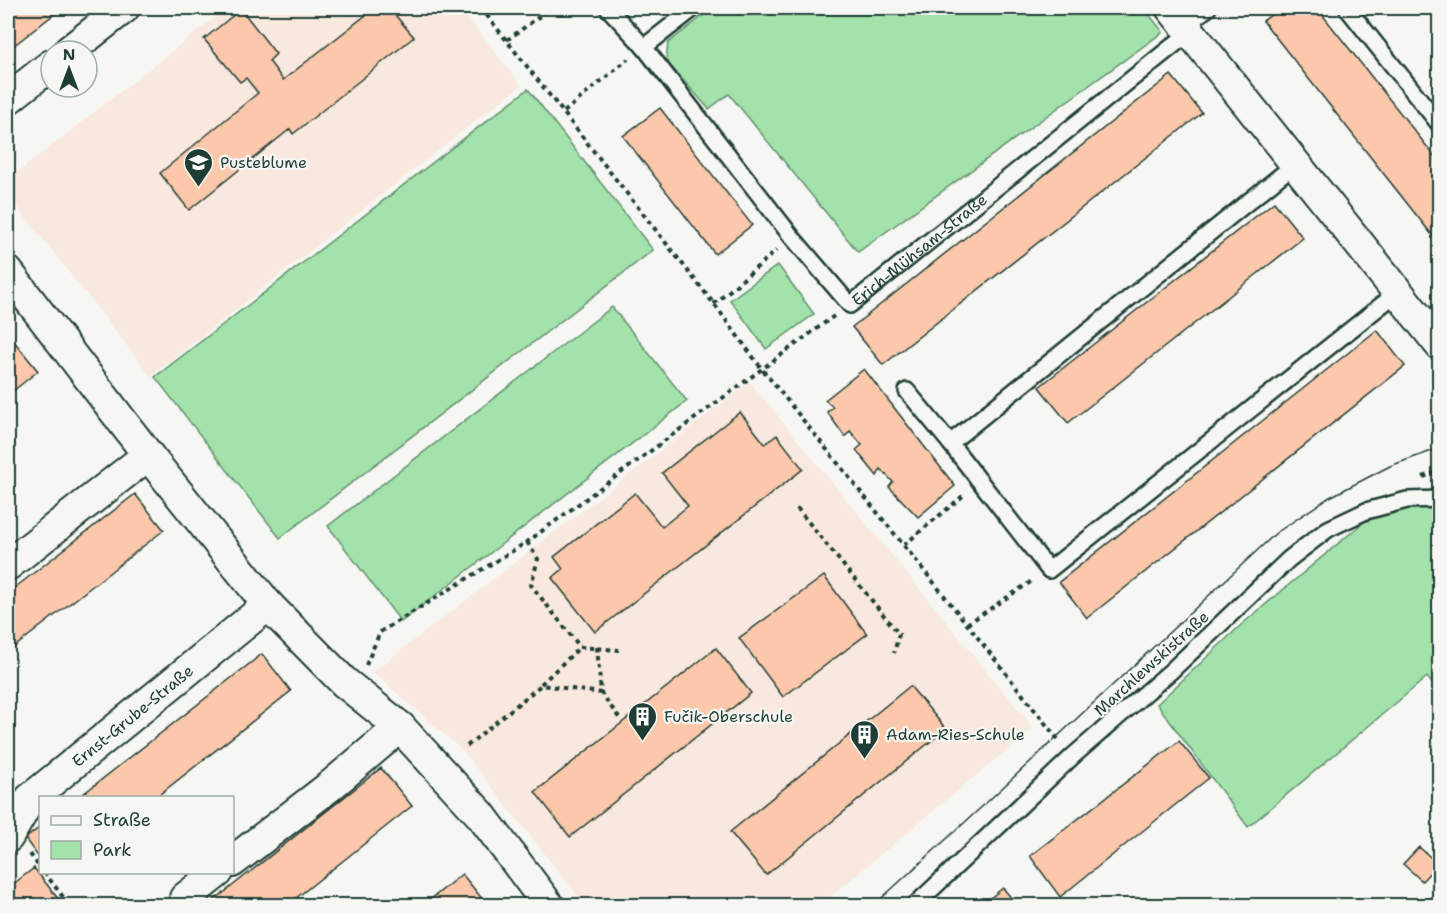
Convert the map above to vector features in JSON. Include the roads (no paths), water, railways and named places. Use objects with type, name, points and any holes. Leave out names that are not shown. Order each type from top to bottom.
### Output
[{"type":"street","points":[[84,39],[124,8]]},
{"type":"street","name":"Erich-Mühsam-Straße","points":[[1189,18],[1295,164],[1440,345]]},
{"type":"street","points":[[8,99],[39,74]]},
{"type":"street","points":[[13,290],[268,605],[344,682],[400,726],[480,814],[549,906]]},
{"type":"street","points":[[8,565],[148,455]]},
{"type":"street","name":"Ernst-Grube-Straße","points":[[8,837],[30,799],[268,605]]},
{"type":"street","points":[[234,860],[328,787],[400,726]]},
{"type":"street","points":[[185,898],[217,874]]},
{"type":"lane","name":"Erich-Mühsam-Straße","points":[[608,8],[644,46],[792,237],[850,304],[1189,18]]},
{"type":"lane","points":[[644,46],[694,8]]},
{"type":"lane","points":[[1347,8],[1440,125]]},
{"type":"lane","points":[[951,443],[1295,164]]},
{"type":"lane","points":[[907,391],[951,443],[1049,570],[1398,292]]},
{"type":"lane","name":"Marchlewskistraße","points":[[914,906],[1073,756],[1171,671],[1289,559],[1328,529],[1366,511],[1407,500],[1440,499]]},
{"type":"tram line","points":[[873,906],[1276,533],[1328,498],[1390,466],[1440,448]]},
{"type":"place","name":"Pusteblume","points":[[199,188]]},
{"type":"place","name":"Fučik-Oberschule","points":[[643,742]]},
{"type":"place","name":"Adam-Ries-Schule","points":[[865,760]]}]
